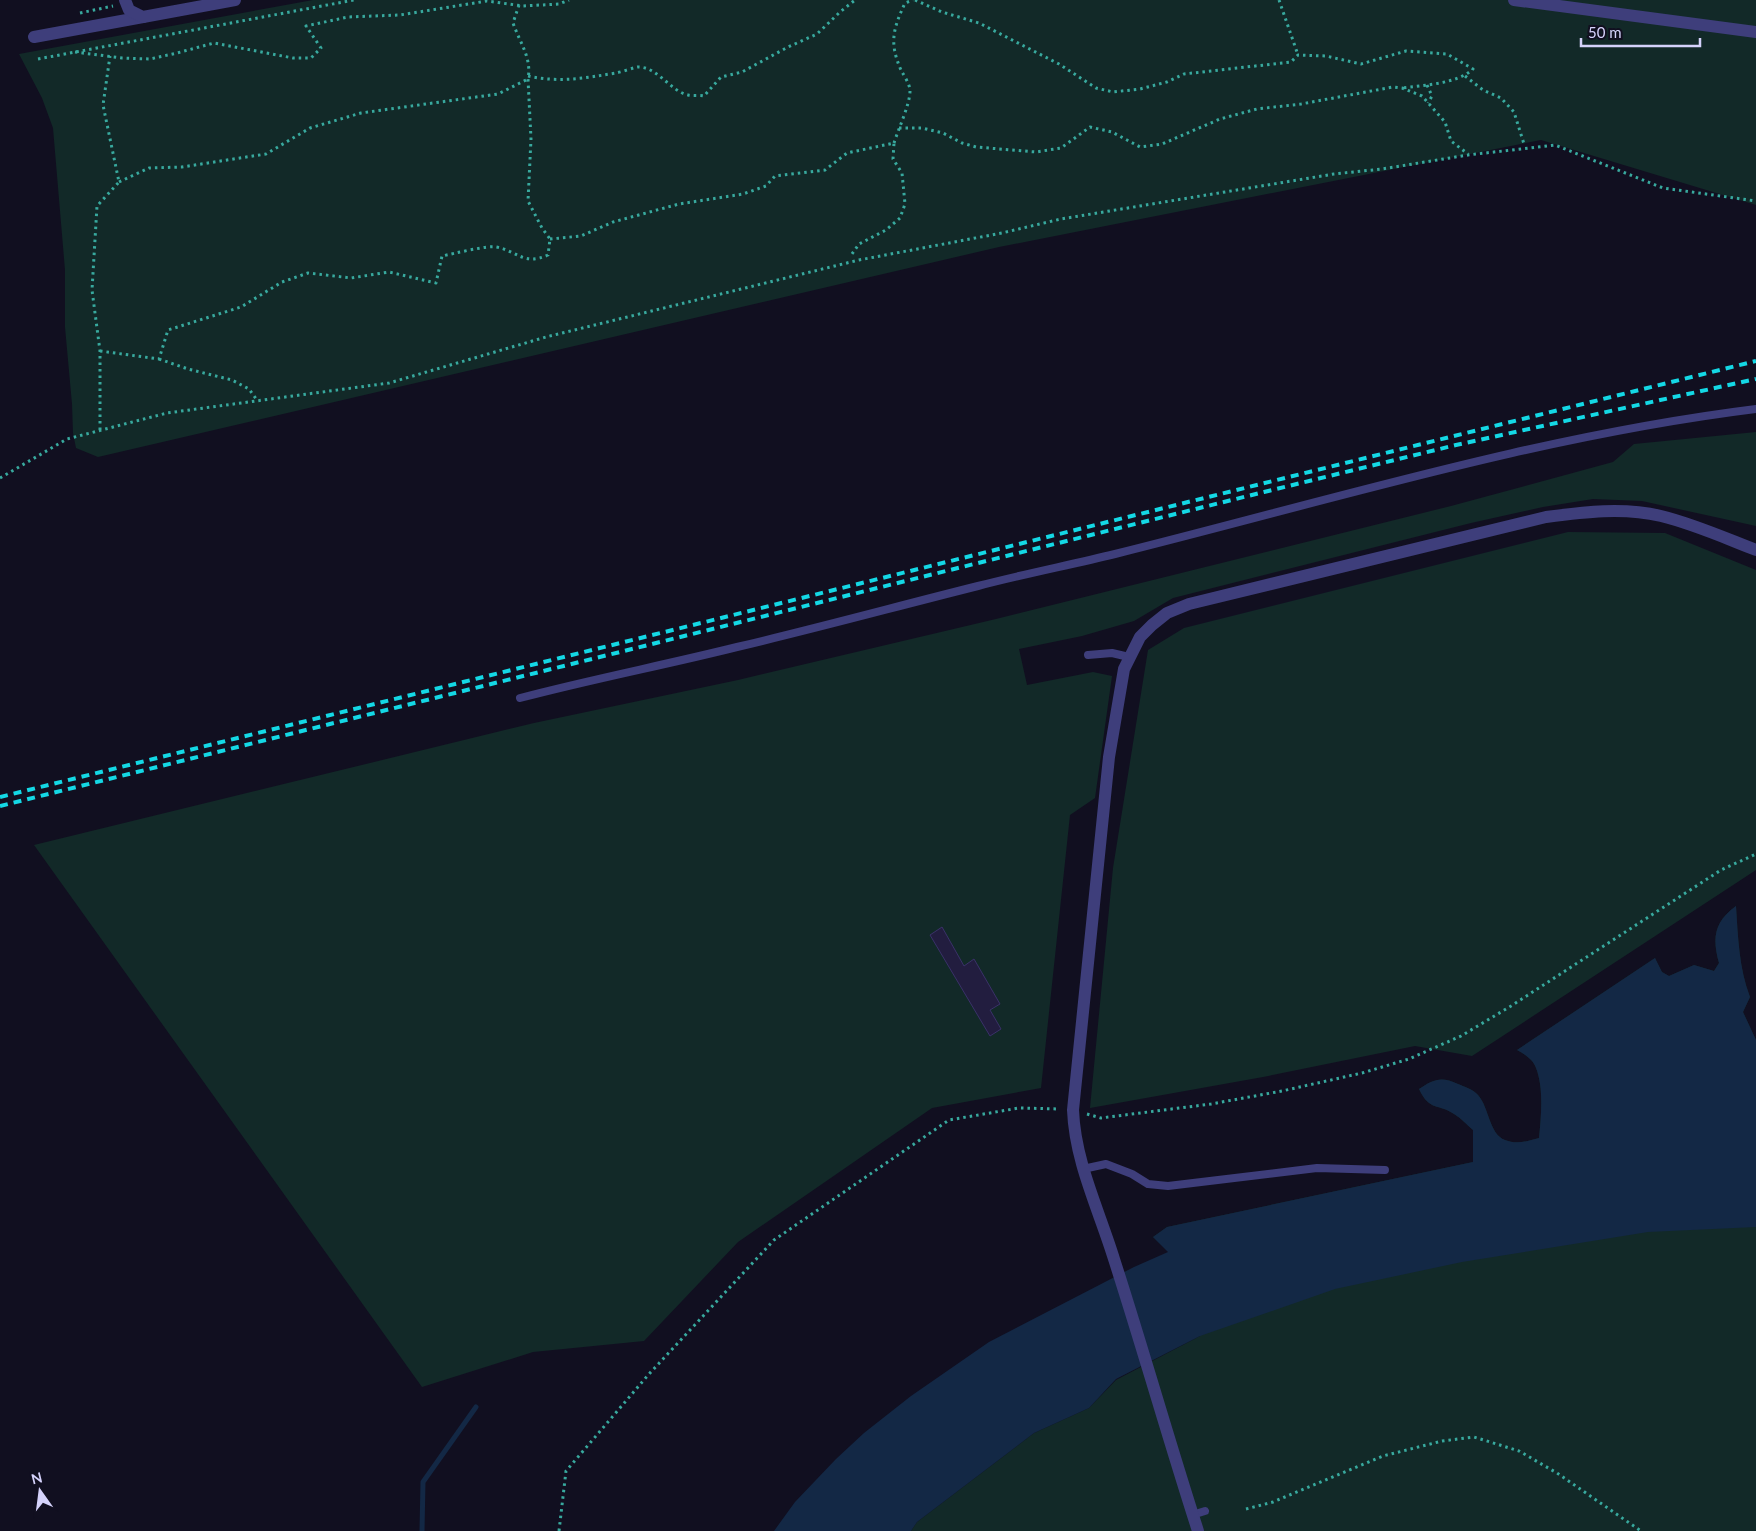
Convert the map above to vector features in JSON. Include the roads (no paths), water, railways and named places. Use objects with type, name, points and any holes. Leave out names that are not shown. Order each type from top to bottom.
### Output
[{"type":"street","points":[[34,37],[235,0]]},
{"type":"street","points":[[1514,0],[1756,32]]},
{"type":"street","points":[[126,2],[129,10],[143,17]]},
{"type":"street","points":[[1198,1531],[1110,1246],[1083,1169],[1073,1110],[1109,757],[1124,669],[1140,637],[1167,613],[1189,604],[1546,517],[1578,512],[1632,512],[1660,516],[1756,550]]},
{"type":"lane","points":[[520,698],[578,683],[627,674],[981,585],[1115,554],[1481,459],[1617,432],[1756,409]]},
{"type":"lane","points":[[1088,655],[1112,653],[1129,657]]},
{"type":"lane","points":[[1083,1169],[1106,1164],[1132,1174],[1148,1184],[1168,1186],[1317,1168],[1384,1170]]},
{"type":"lane","points":[[1192,1515],[1205,1510]]},
{"type":"water","points":[[1736,906],[1741,964],[1750,997],[1743,1012],[1756,1040],[1756,1227],[1648,1232],[1462,1262],[1335,1289],[1200,1336],[1116,1379],[1089,1408],[1034,1433],[917,1522],[911,1531],[774,1531],[795,1502],[836,1459],[864,1433],[911,1396],[989,1342],[1134,1267],[1168,1252],[1153,1237],[1167,1227],[1473,1162],[1473,1130],[1454,1114],[1427,1101],[1419,1089],[1429,1083],[1442,1079],[1474,1091],[1482,1100],[1492,1126],[1500,1137],[1505,1140],[1518,1142],[1539,1138],[1541,1103],[1539,1076],[1533,1062],[1517,1050],[1655,958],[1662,972],[1669,976],[1694,965],[1714,971],[1719,963],[1716,938],[1719,924]]},
{"type":"waterway","points":[[422,1531],[423,1482],[476,1407]]},
{"type":"railway","points":[[0,797],[1756,361]]},
{"type":"railway","points":[[0,806],[1456,445],[1756,379]]}]
